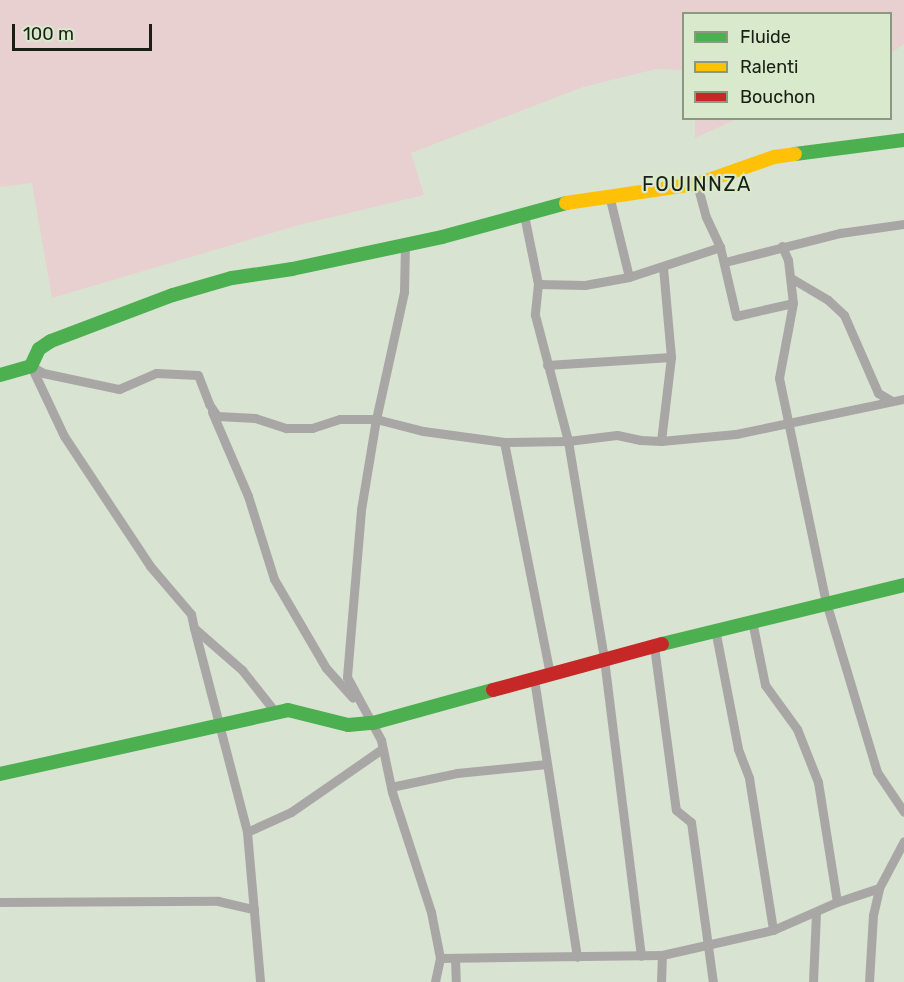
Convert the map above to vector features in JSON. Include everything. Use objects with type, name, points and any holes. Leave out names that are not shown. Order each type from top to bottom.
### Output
[{"type":"street","points":[[31,366],[39,350],[51,341],[173,295],[232,278],[292,269],[609,195],[697,184],[774,157],[904,140]]},
{"type":"street","points":[[697,184],[706,217],[725,262],[736,315],[794,303]]},
{"type":"street","points":[[609,195],[629,277]]},
{"type":"street","points":[[524,215],[538,284],[535,315],[568,441],[604,659],[641,956]]},
{"type":"street","points":[[725,262],[840,233],[904,224]]},
{"type":"street","points":[[361,706],[347,677],[361,510],[376,419],[401,310],[405,244]]},
{"type":"street","points":[[782,246],[791,278],[794,303],[779,378],[826,602],[877,772],[904,812]]},
{"type":"street","points":[[538,284],[585,285],[629,277],[720,247]]},
{"type":"street","points":[[662,441],[671,357],[663,267]]},
{"type":"street","points":[[791,278],[828,300],[844,315],[878,393],[892,401]]},
{"type":"street","points":[[547,365],[671,357]]},
{"type":"street","points":[[31,366],[64,436],[150,566],[191,614],[247,832],[260,982]]},
{"type":"street","points":[[0,375],[31,366],[43,373],[118,389],[156,373],[198,375],[248,496],[274,579],[326,668],[361,706],[381,740],[391,787],[431,912],[440,958],[435,982]]},
{"type":"street","points":[[209,404],[217,416],[255,418],[296,429],[312,428],[340,419],[376,419],[423,431],[504,442],[568,441],[616,435],[640,440],[662,441],[736,434],[904,399]]},
{"type":"street","points":[[504,442],[550,675]]},
{"type":"street","points":[[0,774],[221,727],[288,710],[348,725],[373,723],[715,629],[904,585]]},
{"type":"street","points":[[752,621],[765,685],[797,729],[818,782],[837,902]]},
{"type":"street","points":[[194,628],[242,670],[276,713]]},
{"type":"street","points":[[715,629],[738,749],[749,778],[773,930]]},
{"type":"street","points":[[654,646],[676,810],[691,822],[713,982]]},
{"type":"street","points":[[534,679],[577,957]]},
{"type":"street","points":[[247,832],[291,812],[344,773],[382,749]]},
{"type":"street","points":[[391,787],[457,773],[547,764]]},
{"type":"street","points":[[869,982],[873,915],[879,888],[904,841]]},
{"type":"street","points":[[890,864],[904,861]]},
{"type":"street","points":[[440,958],[662,955],[773,930],[837,902],[879,888]]},
{"type":"street","points":[[0,902],[218,901],[254,909]]},
{"type":"street","points":[[813,982],[816,913]]},
{"type":"street","points":[[662,955],[662,982]]},
{"type":"street","points":[[455,958],[456,982]]},
{"type":"shaded area","points":[[0,0],[904,0],[904,44],[892,52],[892,12],[682,12],[682,70],[656,69],[583,87],[411,153],[424,195],[299,225],[52,298],[32,183],[0,187]]},
{"type":"shaded area","points":[[695,120],[735,120],[695,138]]},
{"type":"traffic: fast","points":[[795,154],[904,140]]},
{"type":"traffic: fast","points":[[0,375],[31,366],[39,349],[51,341],[173,295],[232,278],[292,269],[442,237],[566,203]]},
{"type":"traffic: fast","points":[[662,644],[904,585]]},
{"type":"traffic: fast","points":[[0,774],[288,710],[348,725],[373,723],[493,690]]},
{"type":"traffic: slow","points":[[566,203],[697,184],[774,157],[795,154]]},
{"type":"traffic: jam","points":[[493,690],[662,644]]},
{"type":"district","name":"FOUINNZA","points":[[697,184]]}]
